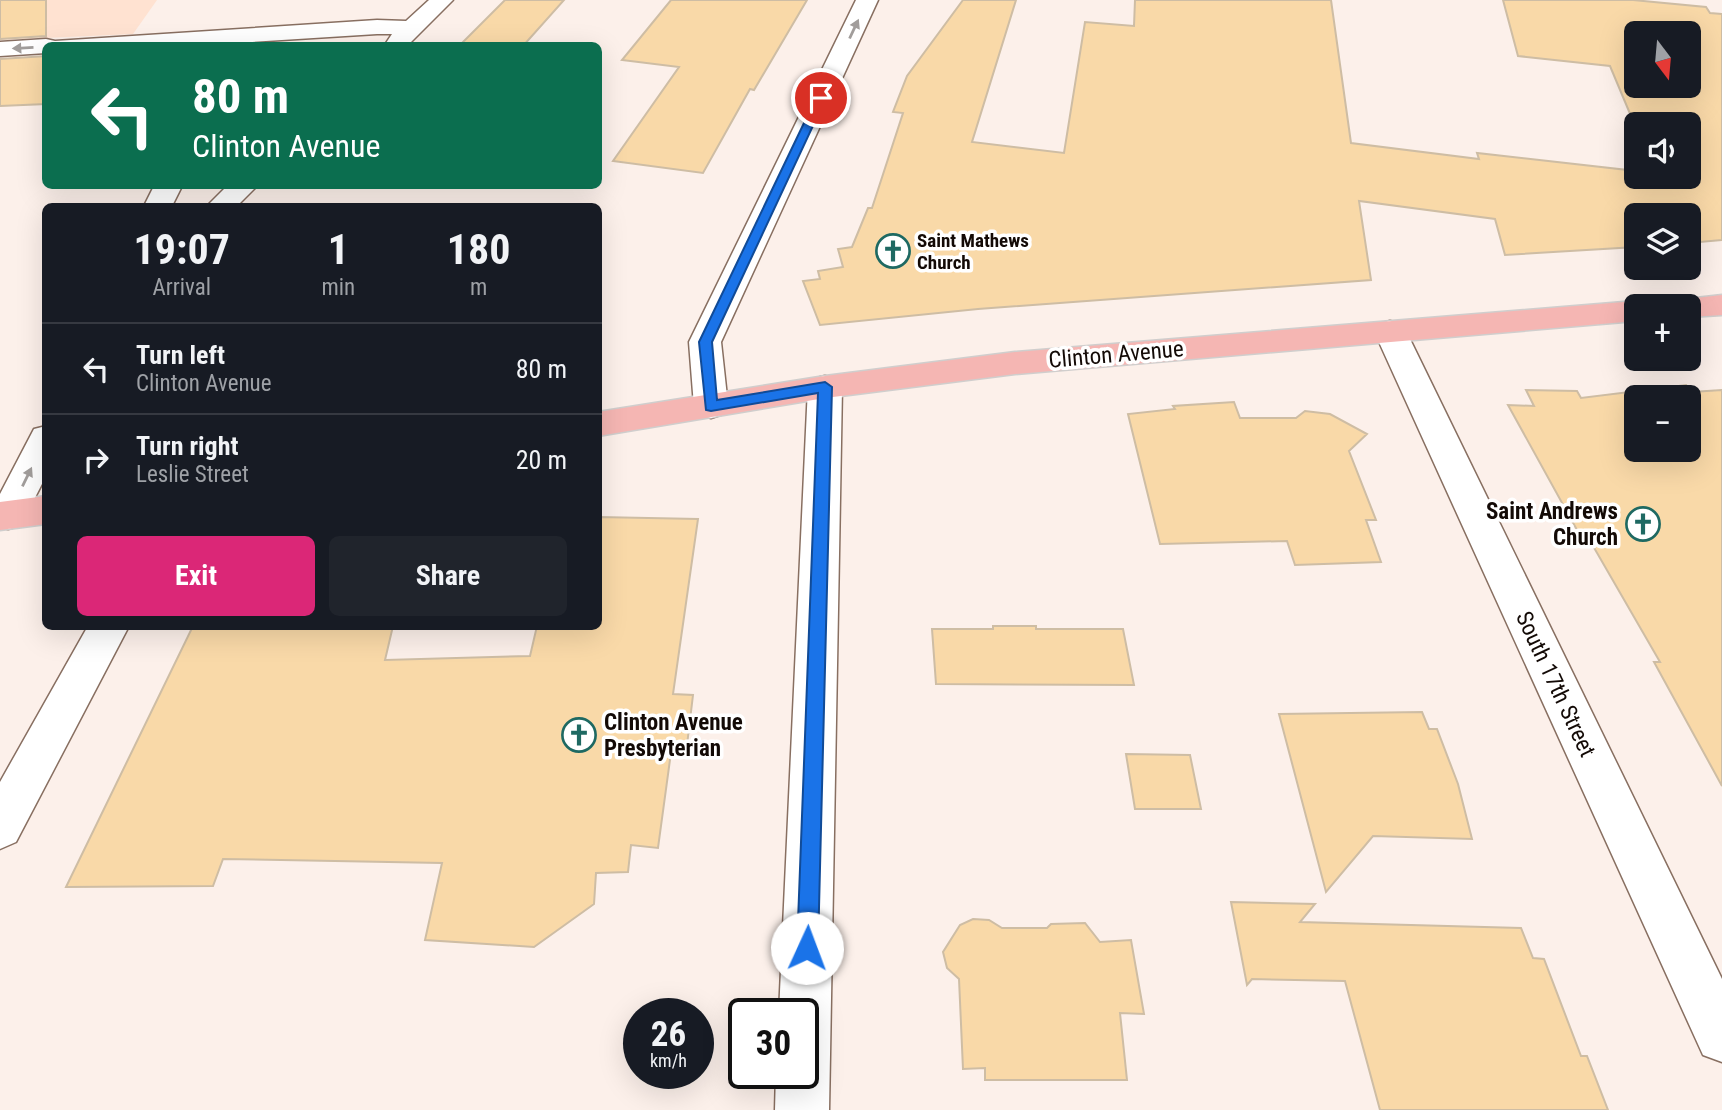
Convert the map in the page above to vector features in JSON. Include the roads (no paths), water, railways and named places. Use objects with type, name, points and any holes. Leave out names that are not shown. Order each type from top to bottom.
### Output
[{"type":"main road","points":[[1701,306],[1722,305]]},
{"type":"main road","name":"Clinton Avenue","points":[[602,423],[825,387],[1015,363],[1624,313]]},
{"type":"main road","points":[[4,516],[42,511]]},
{"type":"street","points":[[398,42],[442,0]]},
{"type":"street","points":[[711,406],[705,342],[867,0]]},
{"type":"street","points":[[204,42],[377,27],[413,28]]},
{"type":"street","points":[[0,49],[42,46]]},
{"type":"street","points":[[224,203],[240,189]]},
{"type":"street","name":"South 17th Street","points":[[1390,331],[1722,1036]]},
{"type":"street","points":[[802,1110],[825,387]]},
{"type":"street","points":[[4,516],[42,445]]},
{"type":"street","points":[[0,827],[107,630]]},
{"type":"place","name":"Saint Mathews Church","points":[[893,251]]},
{"type":"place","name":"Saint Andrews Church","points":[[1643,524]]},
{"type":"place","name":"Clinton Avenue Presbyterian","points":[[579,735]]}]
